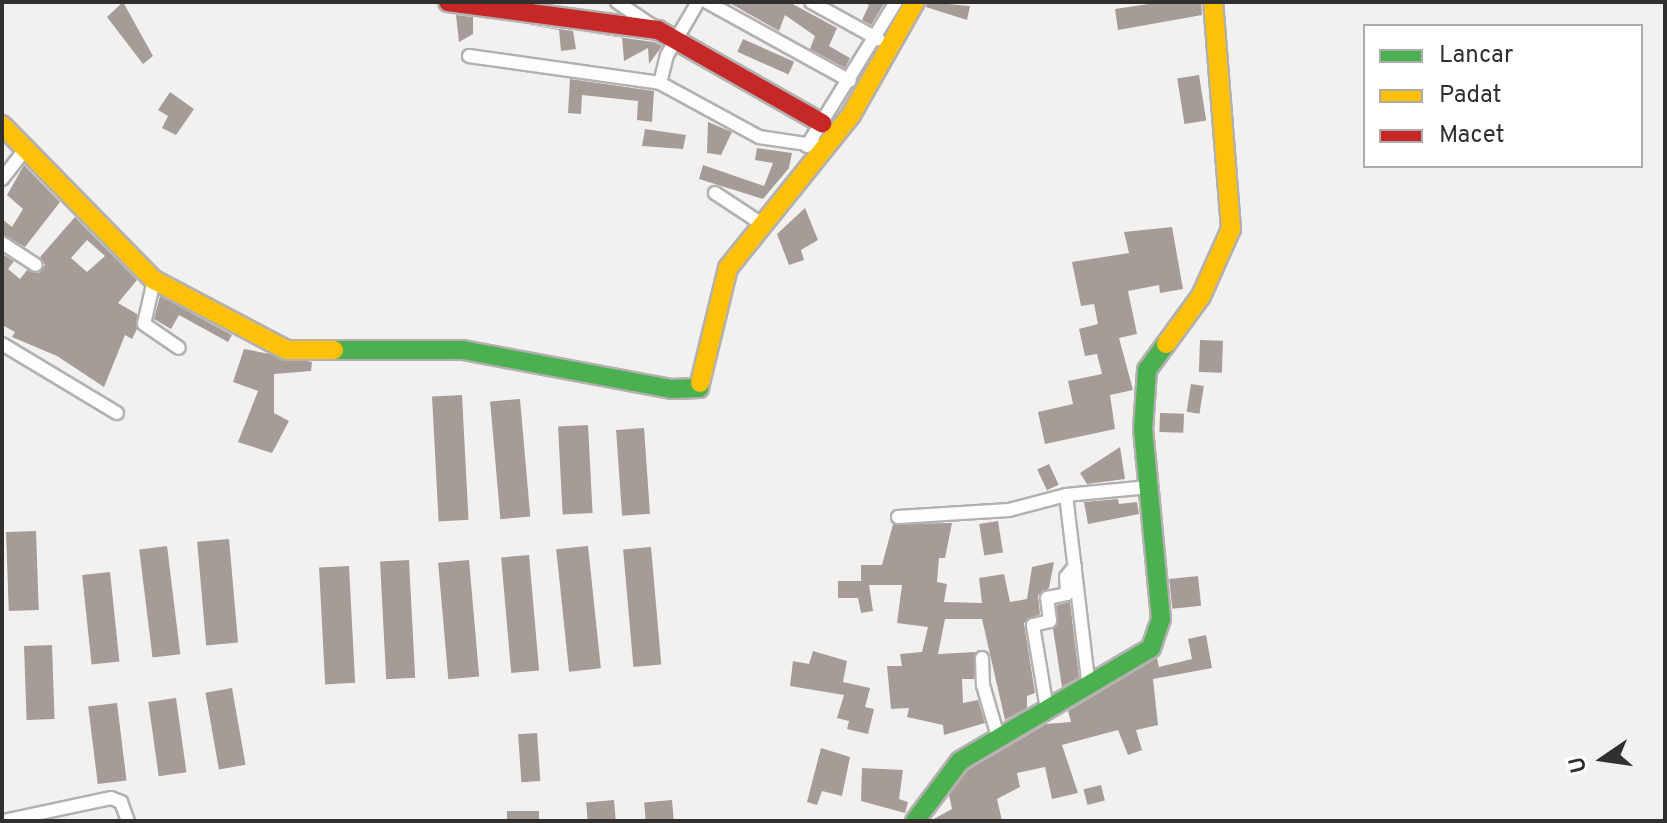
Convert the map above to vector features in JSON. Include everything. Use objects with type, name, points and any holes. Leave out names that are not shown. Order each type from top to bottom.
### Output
[{"type":"street","points":[[448,2],[550,8],[677,36],[822,123]]},
{"type":"street","points":[[617,2],[658,30]]},
{"type":"street","points":[[660,83],[677,36],[698,2]]},
{"type":"street","points":[[707,2],[850,81]]},
{"type":"street","points":[[811,2],[891,47]]},
{"type":"street","points":[[807,146],[850,81],[896,2]]},
{"type":"street","points":[[2,125],[27,147],[154,280],[287,350],[463,350],[671,389],[699,388],[728,268],[759,222],[827,147],[891,47],[915,2]]},
{"type":"street","points":[[915,821],[960,761],[1047,709],[1089,688],[1151,648],[1161,619],[1143,430],[1147,370],[1201,296],[1231,229],[1213,2]]},
{"type":"street","points":[[469,56],[660,83],[759,137],[827,147]]},
{"type":"street","points":[[2,179],[27,147]]},
{"type":"street","points":[[715,193],[759,222]]},
{"type":"street","points":[[2,243],[36,265]]},
{"type":"street","points":[[154,280],[144,324],[179,348]]},
{"type":"street","points":[[2,344],[117,413]]},
{"type":"street","points":[[898,517],[1009,510],[1066,495],[1149,487]]},
{"type":"street","points":[[1066,495],[1089,688]]},
{"type":"street","points":[[1047,709],[1033,625],[1050,621],[1047,598],[1067,594],[1066,577],[1075,566]]},
{"type":"street","points":[[982,658],[983,685],[999,740]]},
{"type":"street","points":[[3,821],[111,798],[121,802],[128,821]]},
{"type":"building","points":[[123,2],[153,56],[143,64],[107,17]]},
{"type":"building","points":[[728,2],[789,2],[837,28],[829,46],[850,58],[845,68],[810,49],[815,36],[785,15],[779,31]]},
{"type":"building","points":[[864,2],[885,2],[871,25],[862,20],[869,5]]},
{"type":"building","points":[[927,2],[970,6],[967,20],[926,7]]},
{"type":"building","points":[[1162,2],[1201,2],[1202,15],[1118,30],[1115,9]]},
{"type":"building","points":[[456,15],[473,17],[473,34],[459,42]]},
{"type":"building","points":[[522,24],[576,31],[573,31],[576,49],[561,51],[559,30]]},
{"type":"building","points":[[622,38],[662,46],[649,64],[648,48],[624,61]]},
{"type":"building","points":[[743,39],[794,62],[788,75],[737,52]]},
{"type":"building","points":[[1199,75],[1206,120],[1184,124],[1177,78]]},
{"type":"building","points":[[570,79],[654,91],[652,122],[637,120],[638,101],[582,95],[581,114],[568,113]]},
{"type":"building","points":[[170,92],[194,109],[176,135],[162,128],[168,116],[158,110]]},
{"type":"building","points":[[708,122],[732,132],[721,155],[707,153]]},
{"type":"building","points":[[645,129],[686,135],[683,149],[642,146]]},
{"type":"building","points":[[757,148],[792,153],[789,168],[763,199],[699,179],[703,165],[764,186],[773,163],[755,160]]},
{"type":"building","points":[[24,165],[60,202],[25,247],[2,234],[2,219],[12,227],[23,209],[7,195]]},
{"type":"building","points":[[805,208],[818,240],[801,250],[804,260],[789,265],[777,234]]},
{"type":"building","points":[[75,217],[137,280],[118,303],[137,314],[137,329],[132,339],[125,335],[104,387],[57,356],[12,337],[15,332],[2,325],[2,254],[14,261],[8,269],[20,279],[27,270],[39,273],[45,265],[40,257]],"holes":[[[87,240],[105,256],[87,272],[71,258]]]},
{"type":"building","points":[[1172,227],[1183,289],[1160,293],[1159,285],[1128,291],[1137,334],[1119,338],[1133,390],[1110,395],[1115,429],[1045,444],[1038,412],[1073,404],[1068,381],[1102,374],[1097,354],[1085,356],[1079,329],[1098,324],[1094,304],[1081,306],[1072,262],[1129,253],[1124,232]]},
{"type":"building","points":[[160,296],[232,335],[228,342],[179,315],[171,329],[154,319]]},
{"type":"building","points":[[1200,340],[1223,341],[1222,373],[1199,372]]},
{"type":"building","points":[[244,349],[312,362],[311,371],[274,374],[274,413],[289,421],[272,453],[238,442],[258,391],[233,382]]},
{"type":"building","points":[[1191,384],[1204,386],[1199,414],[1187,412]]},
{"type":"building","points":[[462,395],[469,520],[439,521],[432,397]]},
{"type":"building","points":[[520,399],[530,517],[500,519],[490,402]]},
{"type":"building","points":[[1160,413],[1184,414],[1183,433],[1159,432]]},
{"type":"building","points":[[588,425],[593,513],[563,514],[558,427]]},
{"type":"building","points":[[644,428],[650,514],[622,516],[616,430]]},
{"type":"building","points":[[1120,447],[1125,479],[1087,484],[1080,473]]},
{"type":"building","points":[[1049,464],[1059,485],[1047,490],[1037,469]]},
{"type":"building","points":[[1118,499],[1119,504],[1137,502],[1139,514],[1088,524],[1084,502]]},
{"type":"building","points":[[998,521],[1003,553],[984,556],[979,524]]},
{"type":"building","points":[[952,523],[945,558],[939,558],[937,582],[947,584],[944,602],[982,603],[979,578],[1004,574],[1010,602],[1027,599],[1032,567],[1054,562],[1049,588],[1038,595],[1040,614],[1024,623],[1035,693],[1027,696],[1027,708],[1005,720],[982,619],[945,619],[938,654],[976,652],[974,679],[962,679],[963,703],[978,700],[985,723],[944,735],[943,725],[907,717],[909,708],[891,709],[887,666],[902,666],[900,654],[922,652],[928,627],[897,623],[902,585],[869,585],[873,611],[861,613],[858,598],[838,598],[838,581],[861,581],[861,565],[882,565],[893,524]]},
{"type":"building","points":[[36,531],[39,610],[9,611],[6,532]]},
{"type":"building","points":[[229,539],[238,643],[206,645],[197,542]]},
{"type":"building","points":[[167,546],[180,654],[152,658],[139,549]]},
{"type":"building","points":[[588,546],[601,668],[569,672],[556,549]]},
{"type":"building","points":[[651,547],[661,665],[633,667],[623,549]]},
{"type":"building","points":[[529,555],[539,671],[511,673],[501,557]]},
{"type":"building","points":[[409,560],[415,678],[386,679],[380,562]]},
{"type":"building","points":[[469,560],[479,677],[448,679],[438,563]]},
{"type":"building","points":[[349,566],[355,683],[325,684],[319,568]]},
{"type":"building","points":[[110,572],[119,662],[92,664],[82,575]]},
{"type":"building","points":[[1198,576],[1201,606],[1172,609],[1169,579]]},
{"type":"building","points":[[1070,602],[1079,677],[1062,687],[1053,629],[1057,605]]},
{"type":"building","points":[[1206,635],[1212,668],[1153,679],[1158,725],[1136,730],[1142,750],[1128,755],[1118,730],[1062,745],[1078,793],[1052,799],[1045,767],[1017,773],[1020,787],[997,799],[1002,821],[930,821],[952,809],[949,795],[968,770],[1046,724],[1071,722],[1068,711],[1157,658],[1159,667],[1192,659],[1188,639]]},
{"type":"building","points":[[52,645],[55,719],[27,720],[24,646]]},
{"type":"building","points":[[813,651],[847,661],[843,682],[870,688],[865,707],[874,709],[868,734],[847,729],[849,721],[837,718],[844,695],[790,686],[793,661],[809,664]]},
{"type":"building","points":[[232,688],[246,765],[219,770],[205,693]]},
{"type":"building","points":[[176,698],[186,772],[159,776],[148,702]]},
{"type":"building","points":[[117,703],[127,780],[98,784],[88,707]]},
{"type":"building","points":[[537,733],[540,781],[521,782],[518,734]]},
{"type":"building","points":[[821,748],[850,757],[842,796],[822,791],[817,805],[807,802]]},
{"type":"building","points":[[862,768],[903,770],[899,799],[908,802],[905,813],[861,801]]},
{"type":"building","points":[[1101,785],[1105,801],[1087,805],[1084,789]]},
{"type":"building","points":[[614,800],[616,821],[588,821],[586,802]]},
{"type":"building","points":[[672,800],[674,821],[646,821],[644,802]]},
{"type":"building","points":[[507,811],[539,811],[539,821],[507,821]]},
{"type":"traffic: fast","points":[[915,821],[960,761],[1151,648],[1161,619],[1143,430],[1147,370],[1166,344]]},
{"type":"traffic: fast","points":[[334,350],[463,350],[671,389],[699,388],[700,383]]},
{"type":"traffic: slow","points":[[700,383],[728,268],[851,115],[915,2]]},
{"type":"traffic: slow","points":[[1166,344],[1201,296],[1231,229],[1213,2]]},
{"type":"traffic: slow","points":[[2,125],[154,280],[287,350],[334,350]]},
{"type":"traffic: jam","points":[[448,2],[658,30],[822,123]]}]
